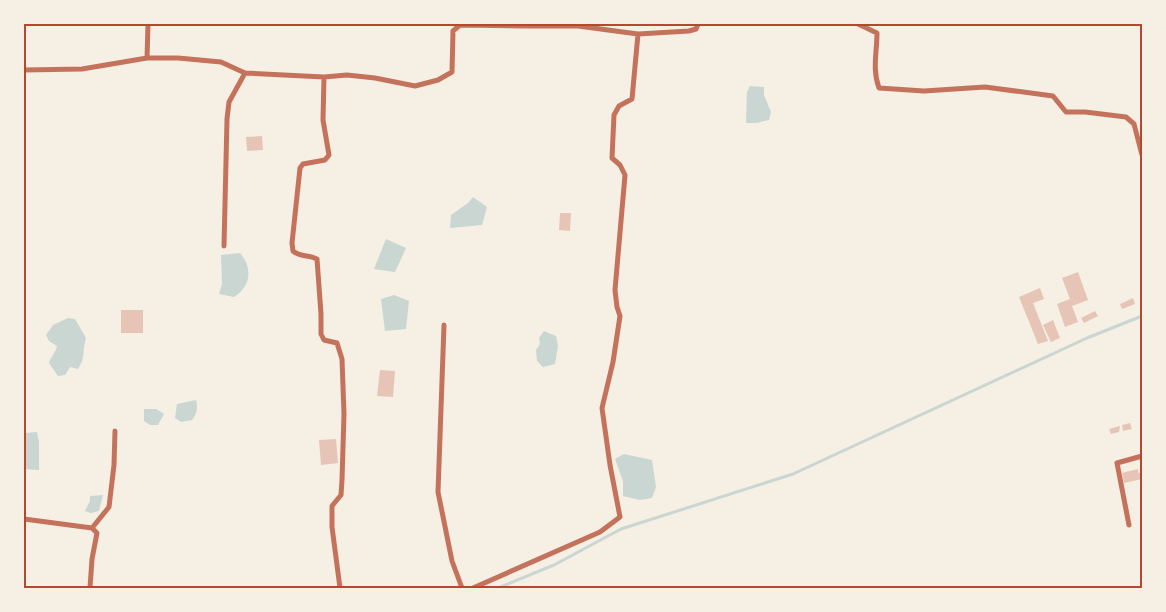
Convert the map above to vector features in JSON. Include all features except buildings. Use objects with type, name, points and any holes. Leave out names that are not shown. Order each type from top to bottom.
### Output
[{"type":"street","points":[[147,58],[148,24]]},
{"type":"street","points":[[24,70],[82,69],[147,58],[178,58],[221,62],[245,73],[324,77],[347,75],[415,86],[438,80],[452,72],[453,31],[460,25],[578,26],[638,34],[688,31],[696,29],[698,24]]},
{"type":"street","points":[[858,24],[877,32],[874,63],[876,80],[880,88],[924,91],[985,87],[1053,96],[1066,112],[1085,112],[1126,117],[1134,124],[1142,155]]},
{"type":"street","points":[[473,588],[600,532],[620,517],[602,408],[613,362],[620,316],[615,290],[625,175],[620,164],[612,158],[614,115],[619,106],[632,100],[638,34]]},
{"type":"street","points":[[224,246],[228,110],[229,102],[245,73]]},
{"type":"street","points":[[324,77],[323,120],[329,155],[325,160],[303,164],[300,168],[292,243],[293,251],[297,255],[311,256],[317,259],[321,334],[324,340],[337,343],[342,360],[344,414],[341,496],[332,506],[332,527],[340,588]]},
{"type":"street","points":[[444,325],[438,492],[452,561],[462,588]]},
{"type":"street","points":[[92,528],[109,507],[114,465],[115,431]]},
{"type":"street","points":[[1129,525],[1116,463],[1142,456]]},
{"type":"street","points":[[24,519],[92,528],[97,533],[92,559],[90,588]]},
{"type":"shaded area","points":[[750,86],[764,87],[764,95],[771,112],[769,120],[746,123],[747,92]]},
{"type":"shaded area","points":[[473,197],[487,207],[482,225],[450,228],[451,215]]},
{"type":"shaded area","points":[[386,239],[406,248],[395,272],[374,269]]},
{"type":"shaded area","points":[[240,253],[247,265],[248,271],[247,282],[244,288],[234,297],[219,294],[222,284],[221,255]]},
{"type":"shaded area","points":[[394,295],[409,301],[406,329],[385,331],[381,299]]},
{"type":"shaded area","points":[[68,318],[75,319],[86,338],[83,357],[78,369],[70,367],[65,375],[58,376],[49,363],[57,346],[49,341],[46,335],[53,325]]},
{"type":"shaded area","points":[[544,331],[556,336],[558,346],[555,364],[543,367],[537,361],[536,350],[540,344],[539,338]]},
{"type":"shaded area","points":[[196,400],[197,411],[192,420],[181,422],[175,418],[177,404]]},
{"type":"shaded area","points":[[144,409],[156,409],[164,414],[158,425],[150,425],[144,421]]},
{"type":"shaded area","points":[[37,432],[39,470],[24,469],[24,433]]},
{"type":"shaded area","points":[[624,454],[652,460],[656,487],[652,498],[640,500],[623,496],[623,481],[615,459]]},
{"type":"shaded area","points":[[103,495],[99,511],[91,513],[85,511],[90,501],[90,496]]},
{"type":"waterway","points":[[498,588],[554,565],[621,529],[793,474],[1087,338],[1142,316]]}]
